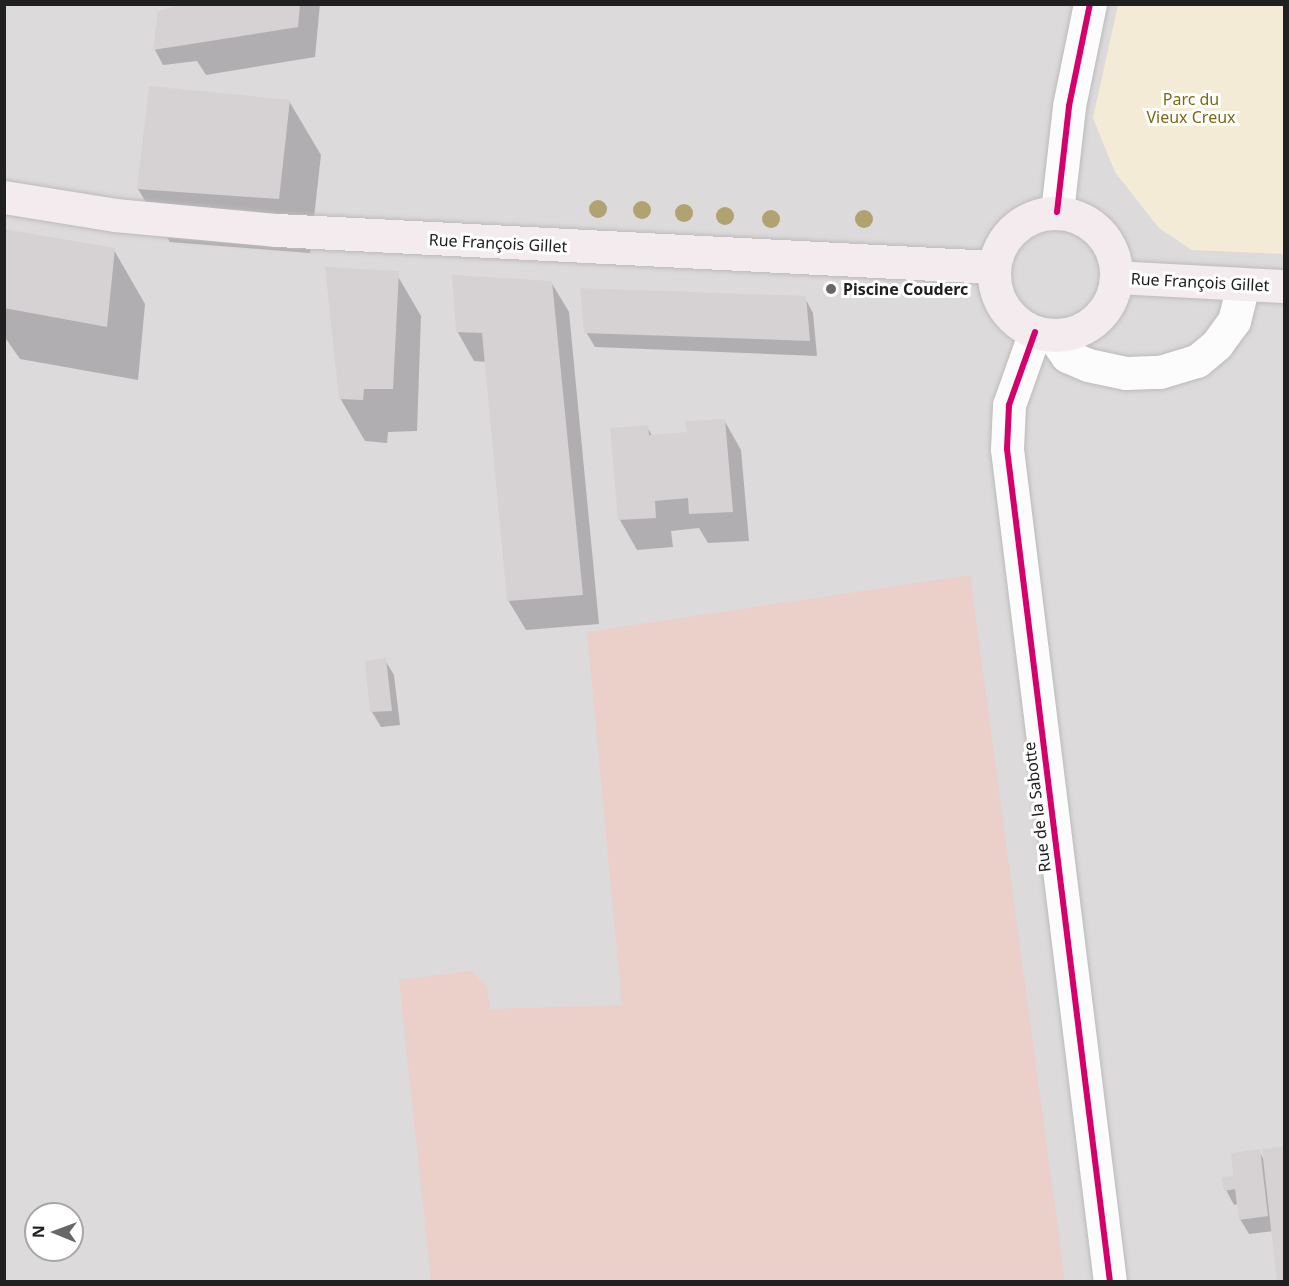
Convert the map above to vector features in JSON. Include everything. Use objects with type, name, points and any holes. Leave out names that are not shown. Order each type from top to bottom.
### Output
[{"type":"main road","name":"Rue François Gillet","points":[[4,197],[115,215],[277,230],[993,267]]},
{"type":"main road","points":[[1057,212],[1093,225],[1114,258],[1116,277],[1103,312],[1072,333],[1044,334],[1017,322],[1003,307],[995,288],[993,267],[1007,234],[1022,221],[1057,212]]},
{"type":"main road","name":"Rue François Gillet","points":[[1116,277],[1284,286]]},
{"type":"street","points":[[1057,212],[1069,106],[1090,4]]},
{"type":"street","points":[[1044,334],[1067,356],[1088,365],[1126,374],[1160,372],[1197,361],[1217,344],[1234,321],[1243,285]]},
{"type":"street","name":"Rue de la Sabotte","points":[[1044,334],[1009,405],[1007,449],[1110,1281]]},
{"type":"shaded area","points":[[5,5],[1284,5],[1284,1281],[5,1282]]},
{"type":"shaded area","points":[[153,12],[133,188],[5,166],[5,33]]},
{"type":"shaded area","points":[[970,575],[1065,1281],[431,1281],[399,980],[471,971],[487,986],[490,1009],[622,1005],[587,632]]},
{"type":"green space","name":"Parc du Vieux Creux","points":[[1118,5],[1284,5],[1284,254],[1192,250],[1159,228],[1115,172],[1093,118]]},
{"type":"building","points":[[183,4],[300,4],[298,27],[153,50],[158,11]]},
{"type":"building","points":[[149,86],[290,100],[279,199],[137,189]]},
{"type":"building","points":[[4,229],[115,248],[107,327],[4,308]]},
{"type":"building","points":[[325,267],[399,271],[393,389],[364,389],[363,400],[339,399]]},
{"type":"building","points":[[452,275],[552,281],[583,595],[507,601],[482,333],[456,332]]},
{"type":"building","points":[[580,288],[806,296],[810,341],[584,333]]},
{"type":"building","points":[[725,419],[733,512],[689,514],[688,498],[655,501],[656,518],[618,520],[610,428],[648,425],[649,435],[687,432],[685,421]]},
{"type":"building","points":[[386,658],[392,711],[370,712],[365,661]]},
{"type":"building","points":[[1284,1147],[1284,1282],[1277,1282],[1262,1149]]},
{"type":"building","points":[[1260,1149],[1268,1216],[1239,1220],[1235,1189],[1224,1191],[1222,1177],[1233,1176],[1231,1153]]},
{"type":"cycle path","points":[[1057,212],[1069,106],[1090,4]]},
{"type":"cycle path","points":[[1035,332],[1009,405],[1007,449],[1110,1282]]},
{"type":"place","name":"Piscine Couderc","points":[[831,289]]}]
